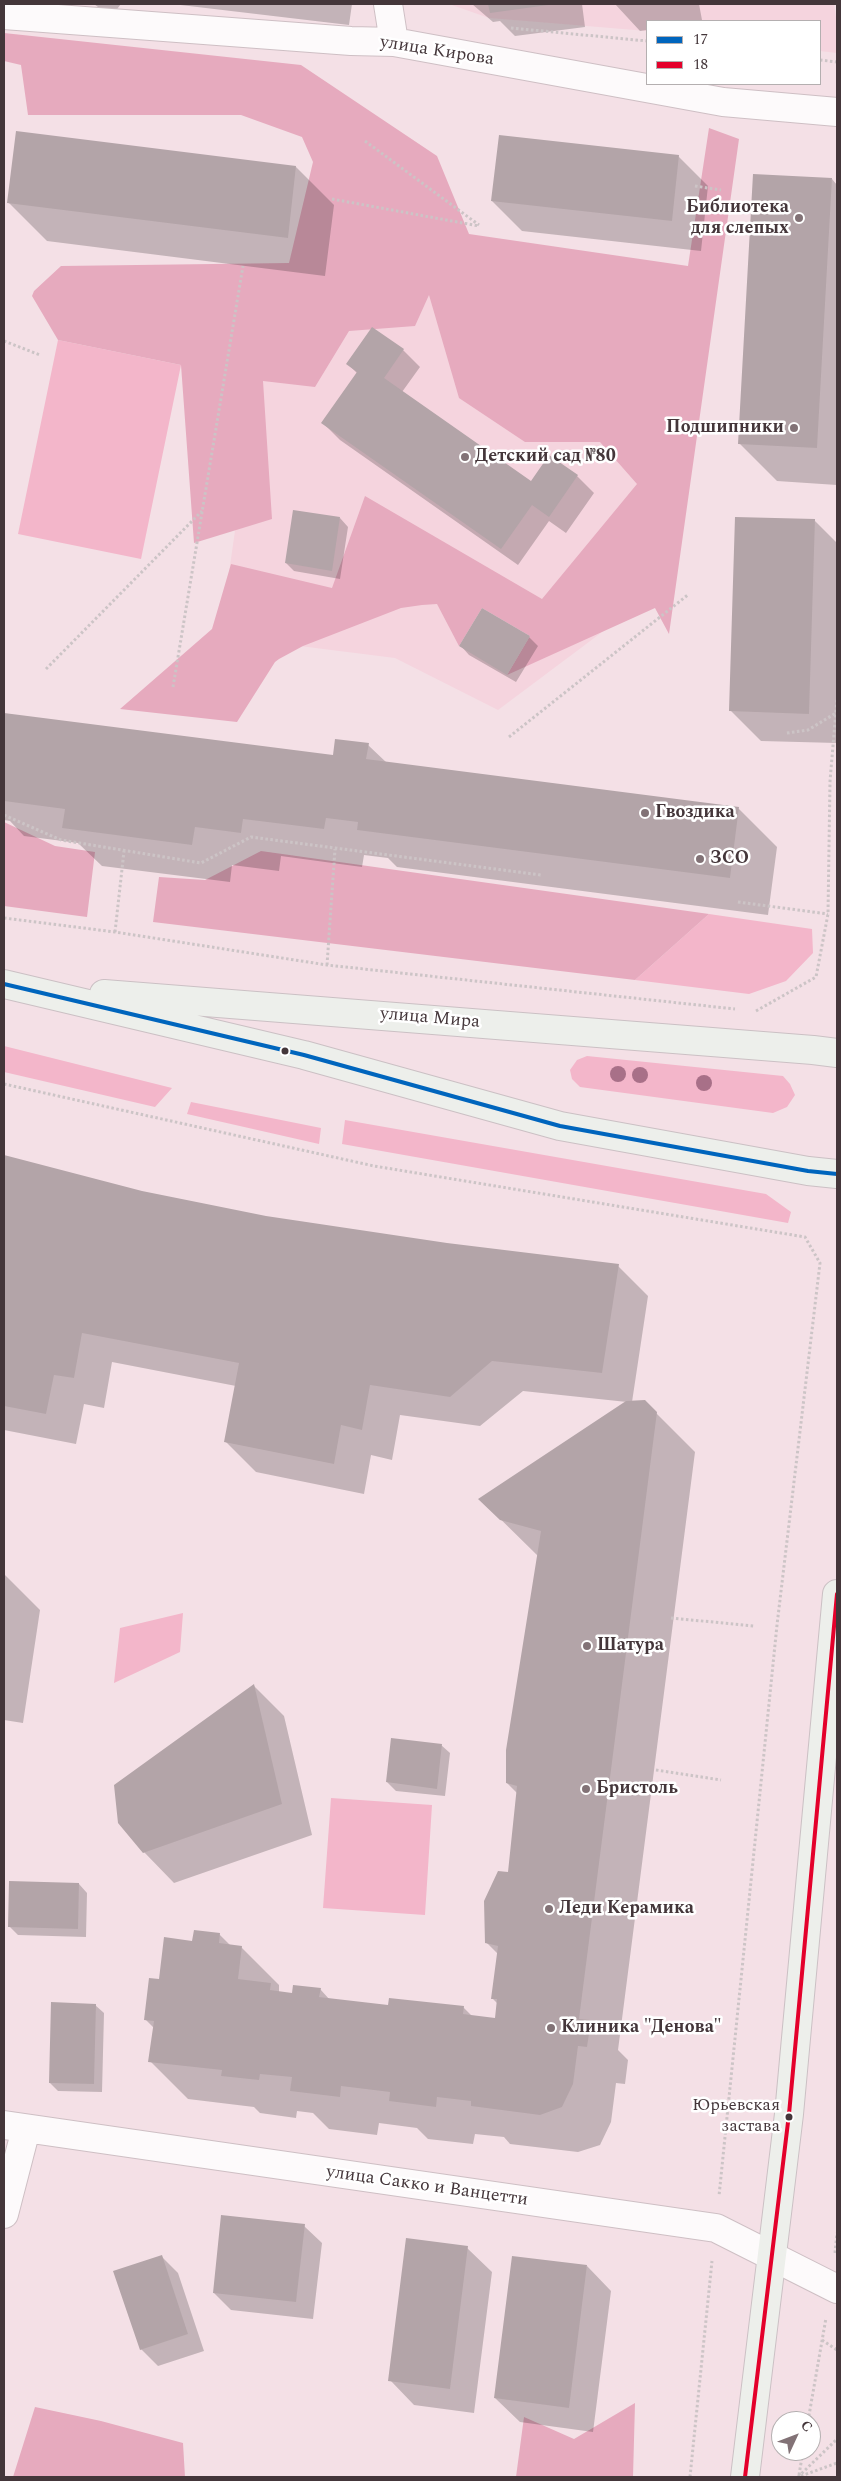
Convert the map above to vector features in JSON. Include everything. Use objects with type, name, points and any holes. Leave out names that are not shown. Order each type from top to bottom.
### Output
[{"type":"main road","name":"улица Мира","points":[[13,986],[837,1053]]},
{"type":"main road","name":"улица Мира","points":[[13,986],[304,1055],[560,1126],[808,1171],[837,1174]]},
{"type":"main road","points":[[746,2477],[789,2114],[837,1594]]},
{"type":"street","points":[[388,4],[394,42]]},
{"type":"street","name":"улица Кирова","points":[[4,15],[350,41],[394,42],[724,102],[837,112]]},
{"type":"street","points":[[4,2214],[15,2127]]},
{"type":"street","name":"улица Сакко и Ванцетти","points":[[15,2127],[716,2228],[834,2288]]},
{"type":"path","points":[[501,27],[646,41]]},
{"type":"path","points":[[821,60],[837,62]]},
{"type":"path","points":[[332,199],[479,226],[365,141]]},
{"type":"path","points":[[694,186],[721,190]]},
{"type":"path","points":[[173,687],[243,266]]},
{"type":"path","points":[[4,341],[40,356]]},
{"type":"path","points":[[46,669],[203,511]]},
{"type":"path","points":[[509,737],[689,594]]},
{"type":"path","points":[[748,1010],[758,1011],[816,976],[828,914],[830,780],[837,699]]},
{"type":"path","points":[[787,733],[808,730],[836,713]]},
{"type":"path","points":[[4,815],[61,840],[201,863],[251,837],[542,874]]},
{"type":"path","points":[[327,965],[335,849]]},
{"type":"path","points":[[115,932],[124,851]]},
{"type":"path","points":[[738,902],[828,914]]},
{"type":"path","points":[[4,918],[115,932],[327,965],[738,1009]]},
{"type":"path","points":[[4,1084],[374,1166],[805,1237],[820,1263],[777,1625],[690,2477]]},
{"type":"path","points":[[671,1618],[754,1626]]},
{"type":"path","points":[[656,1770],[721,1780]]},
{"type":"path","points":[[810,2411],[822,2340],[834,2288],[837,2233]]},
{"type":"path","points":[[822,2340],[837,2350]]},
{"type":"path","points":[[798,2477],[837,2439]]},
{"type":"path","points":[[798,2477],[801,2461]]},
{"type":"path","points":[[798,2477],[837,2463]]},
{"type":"shaded area","points":[[449,4],[834,4],[837,23],[837,53],[821,51],[821,20],[646,20],[646,31],[489,18]]},
{"type":"shaded area","points":[[4,33],[301,65],[437,156],[469,234],[688,266],[709,128],[739,139],[669,634],[655,608],[507,675],[530,636],[482,608],[459,646],[437,604],[422,605],[401,608],[303,646],[279,659],[275,662],[237,722],[120,709],[212,629],[231,564],[332,588],[365,496],[542,599],[637,484],[600,442],[525,442],[459,398],[429,295],[415,326],[349,331],[315,387],[263,381],[272,519],[194,543],[181,365],[58,340],[32,296],[34,291],[61,266],[289,263],[313,162],[302,137],[241,115],[28,115],[21,65],[4,61]]},
{"type":"shaded area","name":"Детский сад №80","points":[[483,244],[686,430],[673,579],[498,710],[395,658],[220,636],[269,292]]},
{"type":"shaded area","points":[[58,340],[181,365],[141,559],[18,534]]},
{"type":"shaded area","points":[[4,822],[55,846],[95,852],[87,917],[4,906]]},
{"type":"shaded area","points":[[261,851],[709,914],[635,980],[153,922],[159,877],[205,880]]},
{"type":"shaded area","points":[[709,914],[812,929],[813,953],[786,981],[749,994],[635,980]]},
{"type":"shaded area","points":[[4,1046],[172,1088],[155,1107],[4,1072]]},
{"type":"shaded area","points":[[587,1056],[783,1076],[790,1084],[795,1095],[787,1107],[773,1113],[580,1087],[572,1079],[570,1070],[577,1060]]},
{"type":"shaded area","points":[[191,1102],[321,1128],[319,1144],[187,1114]]},
{"type":"shaded area","points":[[345,1120],[766,1194],[791,1212],[788,1223],[342,1144]]},
{"type":"shaded area","points":[[183,1613],[180,1652],[114,1683],[120,1628]]},
{"type":"shaded area","points":[[331,1798],[432,1805],[425,1915],[323,1908]]},
{"type":"shaded area","points":[[635,2403],[633,2477],[516,2477],[524,2417],[574,2439]]},
{"type":"shaded area","points":[[35,2407],[101,2421],[183,2443],[185,2477],[13,2477]]},
{"type":"building","points":[[488,4],[548,4],[548,5],[490,13]]},
{"type":"building","points":[[16,131],[296,166],[288,238],[7,203]]},
{"type":"building","points":[[499,135],[679,155],[672,221],[491,201]]},
{"type":"building","points":[[753,174],[832,178],[817,448],[738,444]]},
{"type":"building","points":[[372,327],[404,349],[384,378],[531,481],[549,455],[578,475],[549,517],[532,505],[501,549],[321,423],[357,372],[346,364]]},
{"type":"building","points":[[293,510],[340,517],[332,571],[285,563]]},
{"type":"building","points":[[735,517],[815,519],[809,714],[729,711]]},
{"type":"building","points":[[482,608],[530,636],[507,675],[459,646]]},
{"type":"building","points":[[4,713],[333,755],[335,739],[369,743],[366,759],[739,807],[730,878],[357,830],[358,822],[326,818],[324,829],[243,819],[241,833],[195,827],[192,845],[62,828],[65,809],[4,801]]},
{"type":"building","points":[[4,1155],[142,1191],[266,1216],[447,1243],[619,1264],[602,1373],[492,1361],[450,1397],[370,1385],[362,1430],[341,1425],[334,1464],[224,1442],[239,1363],[82,1333],[74,1378],[54,1375],[46,1414],[4,1406]]},
{"type":"building","points":[[645,1400],[657,1412],[579,2019],[590,2020],[589,2034],[587,2047],[578,2046],[573,2084],[562,2107],[540,2115],[471,2106],[471,2101],[437,2097],[436,2107],[389,2101],[390,2092],[341,2086],[340,2097],[290,2091],[292,2077],[260,2074],[259,2080],[221,2076],[222,2070],[148,2062],[154,2021],[144,2020],[149,1978],[159,1979],[164,1937],[192,1941],[194,1930],[220,1933],[219,1943],[242,1946],[238,1979],[271,1983],[270,1990],[292,1993],[293,1985],[321,1988],[319,1997],[388,2005],[389,1998],[464,2006],[463,2014],[495,2018],[497,1999],[491,1999],[498,1946],[485,1943],[484,1901],[498,1871],[508,1872],[517,1786],[506,1783],[506,1750],[541,1531],[500,1520],[478,1499],[626,1401]]},
{"type":"building","points":[[254,1684],[282,1804],[143,1853],[118,1823],[114,1785]]},
{"type":"building","points":[[391,1738],[442,1744],[437,1789],[386,1782]]},
{"type":"building","points":[[9,1881],[79,1883],[78,1929],[8,1927]]},
{"type":"building","points":[[51,2002],[96,2004],[94,2084],[49,2083]]},
{"type":"building","points":[[221,2215],[305,2224],[296,2302],[213,2293]]},
{"type":"building","points":[[406,2238],[468,2246],[450,2389],[388,2381]]},
{"type":"building","points":[[162,2255],[188,2334],[140,2350],[113,2271]]},
{"type":"building","points":[[512,2256],[587,2265],[569,2408],[494,2398]]},
{"type":"transit line","name":"17","points":[[4,984],[304,1055],[560,1126],[808,1171],[837,1174]]},
{"type":"transit line","name":"18","points":[[745,2477],[789,2114],[837,1594]]},
{"type":"place","name":"Библиотека для слепых","points":[[799,218]]},
{"type":"place","name":"Подшипники","points":[[794,428]]},
{"type":"place","name":"Детский сад №80","points":[[465,457]]},
{"type":"place","name":"Гвоздика","points":[[645,813]]},
{"type":"place","name":"ЗСО","points":[[700,859]]},
{"type":"place","name":"Шатура","points":[[587,1646]]},
{"type":"place","name":"Бристоль","points":[[586,1789]]},
{"type":"place","name":"Леди Керамика","points":[[549,1909]]},
{"type":"place","name":"Клиника \"Денова\"","points":[[551,2028]]},
{"type":"place","name":"Юрьевская застава","points":[[789,2117]]}]
